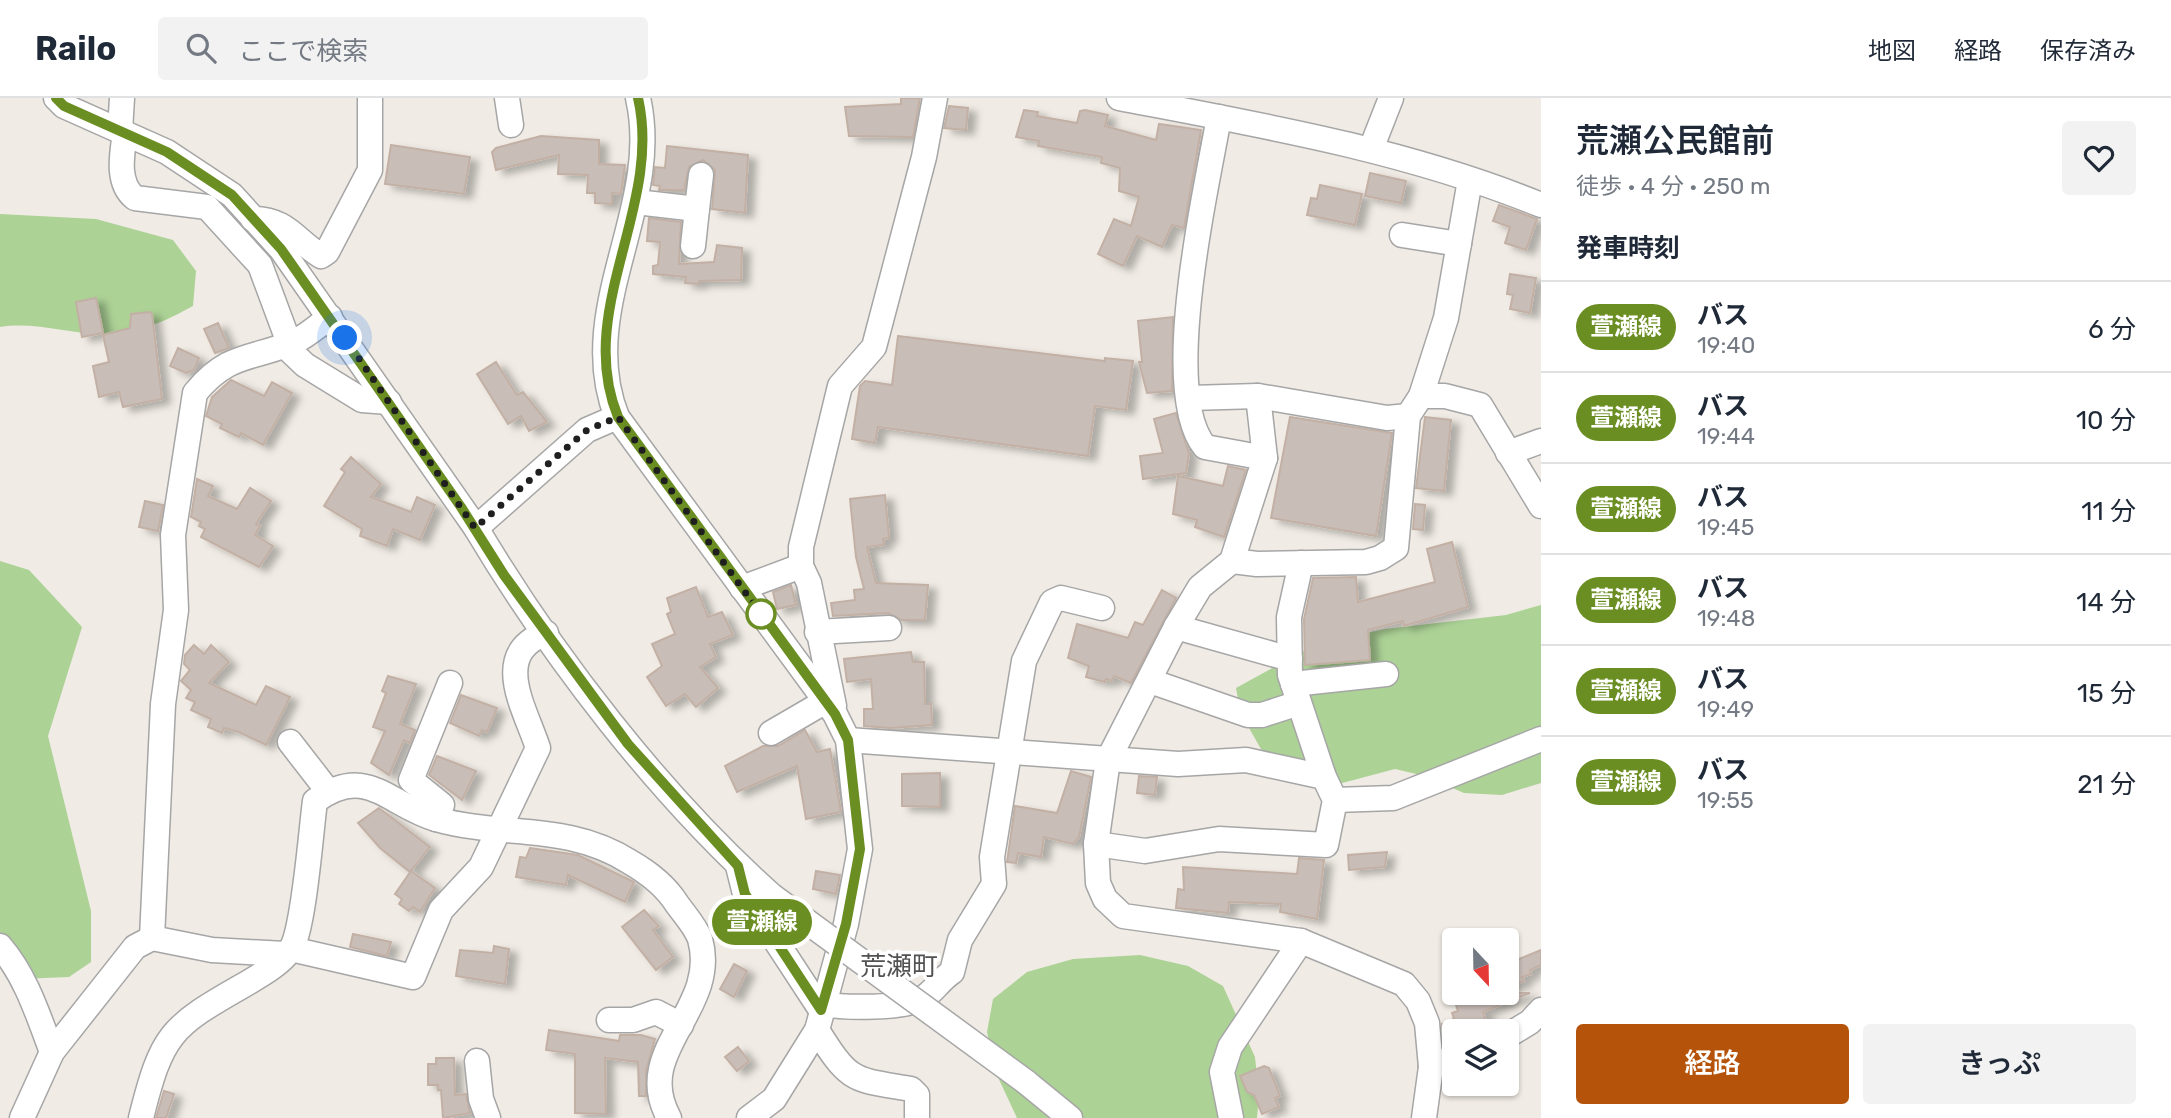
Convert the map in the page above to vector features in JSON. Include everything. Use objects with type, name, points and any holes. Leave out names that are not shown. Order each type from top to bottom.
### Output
[{"type":"street","points":[[56,98],[64,106],[178,159],[232,195],[281,249],[389,401],[504,575],[628,744],[738,866],[772,896],[1026,1082],[1070,1118]]},
{"type":"street","points":[[122,98],[121,156],[124,186],[128,192],[135,198],[207,207],[260,265],[287,344],[305,365],[362,400],[389,401]]},
{"type":"street","points":[[253,219],[270,219],[285,226],[321,256],[327,252],[370,170],[370,98]]},
{"type":"street","points":[[507,98],[510,125]]},
{"type":"street","points":[[638,98],[645,130],[636,202],[609,310],[603,360],[608,393],[618,417],[831,708],[848,740],[860,849],[846,924],[820,1015],[774,1099],[749,1118]]},
{"type":"street","points":[[831,708],[809,583],[801,566],[804,528],[840,386],[874,347],[924,157],[935,98]]},
{"type":"street","points":[[1119,98],[1371,149],[1494,186],[1541,205]]},
{"type":"street","points":[[1371,149],[1391,98]]},
{"type":"street","points":[[1219,117],[1188,292],[1185,354],[1190,398],[1198,439],[1205,447],[1265,457]]},
{"type":"street","points":[[693,246],[701,175]]},
{"type":"street","points":[[1232,561],[1366,562],[1396,548],[1415,406],[1446,318],[1470,180]]},
{"type":"street","points":[[636,202],[697,209]]},
{"type":"street","points":[[1402,235],[1459,244]]},
{"type":"street","points":[[152,938],[163,705],[176,610],[173,535],[195,393],[211,374],[231,361],[287,344],[330,317]]},
{"type":"street","points":[[1190,398],[1258,396],[1387,418],[1445,396],[1480,405],[1541,506]]},
{"type":"street","points":[[1258,396],[1265,457],[1232,561],[1200,587],[1176,627],[1108,760],[1096,845],[1098,883],[1105,900],[1123,916],[1301,941],[1404,984],[1418,1001],[1427,1023],[1430,1067],[1424,1118]]},
{"type":"street","points":[[475,528],[587,430],[618,417]]},
{"type":"street","points":[[1508,453],[1541,441]]},
{"type":"street","points":[[1096,845],[1145,851],[1219,839],[1326,845],[1335,800],[1324,777],[1296,694],[1290,659],[1289,617],[1301,563]]},
{"type":"street","points":[[742,588],[801,566]]},
{"type":"street","points":[[820,1015],[895,1005],[924,998],[941,979],[952,972],[960,940],[993,884],[992,857],[1012,753],[1024,661],[1052,602],[1061,598],[1102,608]]},
{"type":"street","points":[[1176,627],[1290,659]]},
{"type":"street","points":[[817,632],[889,628]]},
{"type":"street","points":[[24,1117],[52,1052],[135,947],[152,938],[212,950],[288,951],[413,977],[441,910],[481,867],[538,748],[513,673],[516,658],[530,639],[546,633]]},
{"type":"street","points":[[1150,681],[1248,715],[1262,715],[1296,694],[1386,674]]},
{"type":"street","points":[[436,819],[442,805],[411,780],[450,683]]},
{"type":"street","points":[[771,733],[831,708]]},
{"type":"street","points":[[1335,800],[1393,797],[1541,739]]},
{"type":"street","points":[[848,740],[1178,764],[1246,760],[1324,777]]},
{"type":"street","points":[[290,742],[328,791]]},
{"type":"street","points":[[142,1118],[155,1067],[166,1041],[191,1015],[265,973],[288,951],[299,920],[315,801],[328,791],[350,785],[372,787],[436,819],[500,830],[537,831],[606,846],[652,875],[673,897],[700,937],[704,962],[698,992],[659,1069],[658,1089],[669,1118]]},
{"type":"street","points":[[738,866],[745,894],[820,1015],[837,1062],[858,1080],[911,1089],[917,1095],[916,1118]]},
{"type":"street","points":[[1231,1118],[1222,1072],[1230,1047],[1301,941]]},
{"type":"street","points":[[0,946],[12,959],[52,1052]]},
{"type":"street","points":[[1519,1030],[1530,1023],[1541,1010]]},
{"type":"street","points":[[609,1020],[633,1020],[656,1012],[681,1025]]},
{"type":"street","points":[[477,1061],[481,1099],[488,1118]]},
{"type":"street","points":[[1430,1067],[1442,1062]]},
{"type":"green space","points":[[0,214],[96,219],[173,240],[196,271],[193,306],[152,326],[130,332],[94,334],[27,326],[0,327]]},
{"type":"green space","points":[[0,561],[29,570],[82,627],[48,736],[91,911],[91,962],[69,977],[19,979],[0,962]]},
{"type":"green space","points":[[1541,605],[1541,783],[1502,795],[1464,793],[1425,776],[1395,769],[1331,786],[1265,756],[1241,714],[1236,688],[1316,644],[1385,629],[1506,615]]},
{"type":"green space","points":[[1140,955],[1188,966],[1223,986],[1255,1057],[1259,1095],[1257,1118],[1017,1118],[996,1073],[987,1032],[993,999],[1027,972],[1073,959]]},
{"type":"building","points":[[901,98],[920,98],[913,137],[849,136],[845,107],[901,104]]},
{"type":"building","points":[[949,106],[968,108],[966,130],[944,128]]},
{"type":"building","points":[[1024,110],[1038,112],[1037,116],[1077,123],[1080,111],[1108,115],[1105,126],[1156,140],[1159,124],[1201,130],[1184,228],[1172,225],[1162,247],[1137,236],[1123,266],[1098,254],[1114,219],[1131,226],[1139,197],[1119,191],[1120,168],[1101,163],[1102,157],[1038,146],[1039,141],[1016,137]]},
{"type":"building","points":[[541,136],[599,140],[599,164],[625,165],[621,194],[612,193],[612,204],[595,203],[595,193],[587,193],[588,175],[558,174],[559,155],[496,170],[492,152],[496,148]]},
{"type":"building","points":[[391,145],[470,157],[464,194],[385,184]]},
{"type":"building","points":[[667,146],[748,155],[745,213],[712,209],[715,170],[703,160],[689,167],[684,190],[659,190],[660,186],[653,185],[655,167],[665,168]]},
{"type":"building","points":[[1370,173],[1406,181],[1401,203],[1365,196]]},
{"type":"building","points":[[1320,185],[1362,194],[1355,225],[1307,215],[1311,198],[1317,199]]},
{"type":"building","points":[[1499,205],[1537,219],[1526,250],[1505,243],[1510,227],[1493,221]]},
{"type":"building","points":[[649,218],[681,222],[679,264],[714,262],[717,245],[742,248],[741,280],[699,281],[699,284],[685,283],[686,277],[653,274],[653,266],[658,265],[660,242],[647,241]]},
{"type":"building","points":[[1510,274],[1536,278],[1530,313],[1510,309],[1513,295],[1507,294]]},
{"type":"building","points":[[96,298],[103,333],[82,337],[76,302]]},
{"type":"building","points":[[150,312],[162,399],[123,407],[119,392],[99,397],[93,366],[109,362],[103,335],[130,328],[131,314]]},
{"type":"building","points":[[1173,317],[1172,391],[1147,393],[1139,362],[1142,362],[1138,321]]},
{"type":"building","points":[[218,323],[229,348],[215,353],[204,329]]},
{"type":"building","points":[[898,336],[1105,361],[1105,358],[1133,361],[1126,410],[1095,406],[1088,456],[878,427],[875,443],[852,439],[860,386],[865,381],[892,385]]},
{"type":"building","points":[[178,348],[199,358],[194,370],[186,373],[170,366]]},
{"type":"building","points":[[496,362],[517,395],[523,392],[547,422],[529,431],[521,416],[508,424],[477,374]]},
{"type":"building","points":[[231,380],[264,396],[272,382],[292,393],[263,445],[241,433],[239,437],[220,428],[222,424],[206,416],[212,397]]},
{"type":"building","points":[[1176,413],[1189,454],[1186,473],[1143,479],[1140,456],[1163,453],[1154,419]]},
{"type":"building","points":[[1290,417],[1392,433],[1376,536],[1271,518]]},
{"type":"building","points":[[1425,417],[1451,420],[1444,491],[1416,488]]},
{"type":"building","points":[[351,457],[381,484],[371,497],[411,512],[417,497],[435,505],[420,540],[393,529],[387,546],[360,536],[362,529],[324,506],[345,472],[341,469]]},
{"type":"building","points":[[1228,466],[1246,470],[1224,537],[1195,527],[1197,520],[1173,514],[1178,476],[1223,486]]},
{"type":"building","points":[[197,479],[213,486],[208,496],[237,509],[250,488],[271,501],[256,524],[260,526],[255,535],[273,546],[259,567],[201,537],[205,529],[199,526],[201,522],[191,517]]},
{"type":"building","points":[[885,495],[889,538],[883,539],[884,545],[867,547],[876,583],[928,585],[925,620],[901,620],[888,613],[833,616],[831,603],[855,600],[854,590],[864,589],[856,557],[850,499]]},
{"type":"building","points":[[145,501],[163,505],[158,531],[139,527]]},
{"type":"building","points":[[1415,504],[1425,505],[1423,530],[1413,529]]},
{"type":"building","points":[[1452,542],[1468,607],[1404,626],[1403,621],[1368,630],[1370,660],[1305,665],[1304,619],[1313,578],[1356,577],[1358,602],[1435,582],[1427,549]]},
{"type":"building","points":[[791,585],[796,605],[777,609],[773,592]]},
{"type":"building","points":[[696,587],[708,617],[722,612],[733,635],[710,644],[716,657],[700,667],[718,688],[696,707],[685,694],[666,706],[647,677],[662,666],[652,644],[675,634],[667,614],[671,612],[667,598]]},
{"type":"building","points":[[1162,590],[1176,598],[1131,683],[1114,676],[1112,681],[1106,679],[1105,682],[1086,677],[1089,666],[1068,658],[1077,624],[1128,638],[1135,622],[1143,625]]},
{"type":"building","points":[[194,645],[204,654],[211,645],[229,662],[209,683],[256,705],[266,686],[290,697],[266,745],[239,732],[224,728],[222,733],[208,727],[211,719],[191,710],[195,702],[186,698],[191,690],[181,681],[190,670],[184,664],[185,655]]},
{"type":"building","points":[[911,652],[913,662],[924,662],[925,704],[931,704],[932,725],[890,728],[864,726],[864,709],[873,709],[871,679],[847,682],[844,659]]},
{"type":"building","points":[[388,676],[416,684],[400,724],[415,730],[410,743],[404,740],[389,775],[371,763],[385,731],[373,727],[386,693],[382,691]]},
{"type":"building","points":[[461,695],[497,708],[487,732],[482,730],[479,736],[450,723]]},
{"type":"building","points":[[805,730],[817,752],[830,749],[841,812],[806,819],[797,766],[737,792],[725,766],[763,746],[778,746]]},
{"type":"building","points":[[437,756],[476,771],[462,800],[429,775]]},
{"type":"building","points":[[1071,771],[1091,777],[1079,837],[1073,844],[1044,837],[1041,857],[1018,853],[1016,863],[1007,862],[1015,806],[1057,813]]},
{"type":"building","points":[[940,773],[940,807],[902,806],[902,774]]},
{"type":"building","points":[[1139,776],[1157,777],[1155,795],[1137,793]]},
{"type":"building","points":[[379,808],[430,847],[410,872],[380,848],[358,823]]},
{"type":"building","points":[[530,848],[578,855],[634,882],[625,902],[568,875],[566,885],[516,877],[520,857],[526,858]]},
{"type":"building","points":[[1387,852],[1385,867],[1349,870],[1348,855]]},
{"type":"building","points":[[1299,858],[1324,860],[1317,919],[1280,912],[1281,904],[1229,902],[1228,913],[1176,908],[1178,889],[1184,890],[1183,867],[1297,874]]},
{"type":"building","points":[[411,871],[435,888],[420,912],[413,907],[409,911],[399,904],[402,899],[395,894]]},
{"type":"building","points":[[816,871],[840,875],[836,894],[813,889]]},
{"type":"building","points":[[644,910],[659,926],[653,930],[673,957],[656,970],[622,927]]},
{"type":"building","points":[[353,934],[391,942],[387,956],[350,947]]},
{"type":"building","points":[[494,946],[509,949],[505,984],[456,976],[460,950],[493,953]]},
{"type":"building","points":[[1541,950],[1541,965],[1530,970],[1531,974],[1522,977],[1524,981],[1519,983],[1519,959]]},
{"type":"building","points":[[734,964],[747,971],[734,997],[720,989]]},
{"type":"building","points":[[1456,1005],[1500,1005],[1483,1012],[1486,1019],[1454,1019],[1452,1013],[1458,1011]]},
{"type":"building","points":[[549,1030],[619,1041],[620,1035],[641,1035],[655,1039],[646,1071],[646,1096],[639,1096],[638,1062],[605,1058],[606,1114],[575,1113],[575,1054],[546,1050]]},
{"type":"building","points":[[738,1047],[749,1061],[737,1071],[725,1057]]},
{"type":"building","points":[[436,1058],[454,1058],[455,1095],[466,1094],[470,1113],[443,1118],[441,1090],[438,1090],[438,1085],[428,1085],[428,1064],[436,1064]]},
{"type":"building","points":[[1264,1066],[1269,1068],[1280,1096],[1275,1098],[1279,1107],[1262,1114],[1254,1095],[1247,1092],[1240,1076]]},
{"type":"building","points":[[164,1091],[174,1094],[166,1118],[156,1118]]},
{"type":"bus line","name":"萱瀬線","points":[[56,98],[64,106],[167,152],[189,166],[232,195],[281,249],[461,507],[504,575],[628,744],[698,825],[738,866],[745,894],[813,1002],[821,1010],[846,924],[860,849],[848,740],[835,714],[618,417],[608,393],[603,360],[609,310],[618,267],[634,214],[645,130],[638,98]]},
{"type":"district","name":"荒瀬町","points":[[899,966]]},
{"type":"route","points":[[345,338],[475,528],[587,430],[618,417],[761,614]]}]
